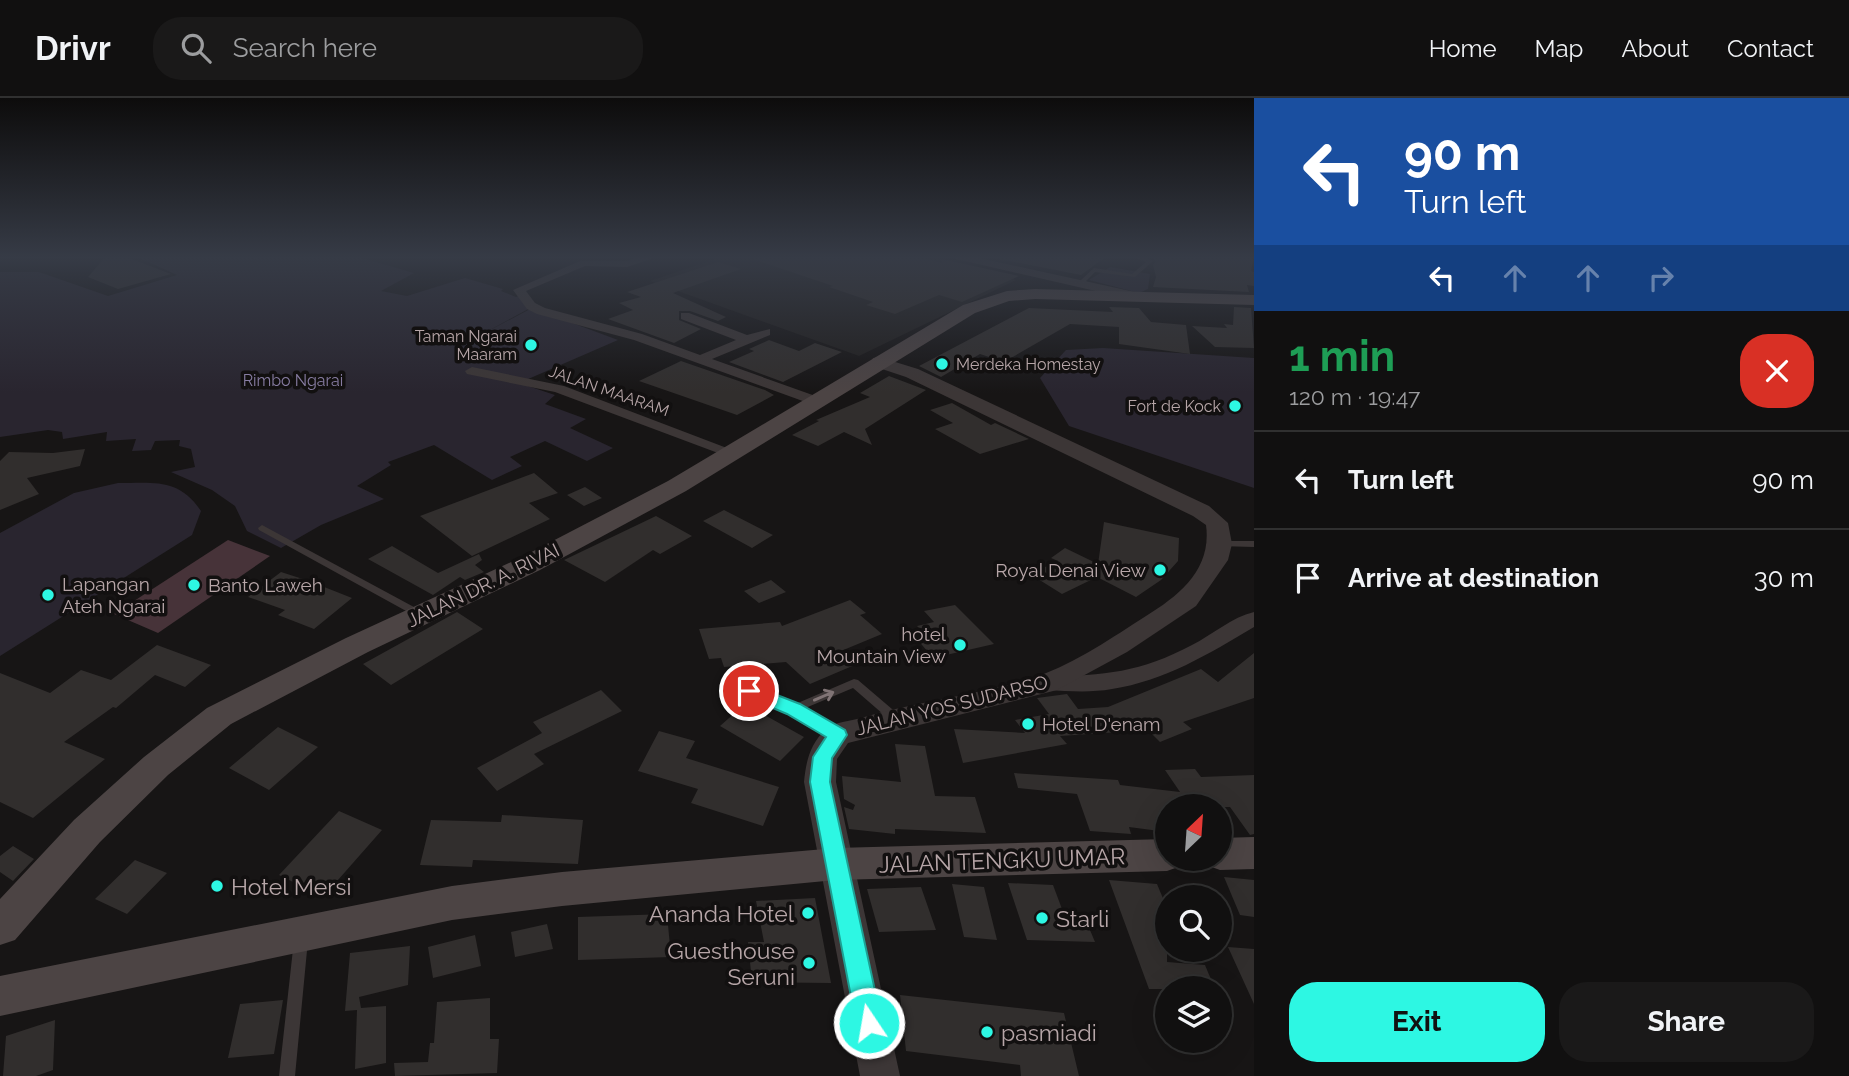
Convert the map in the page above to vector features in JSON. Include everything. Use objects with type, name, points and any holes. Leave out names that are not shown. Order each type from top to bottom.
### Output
[{"type":"main road","name":"JALAN DR. A. RIVAI","points":[[0,927],[87,831],[156,766],[219,716],[311,667],[530,564],[732,453],[970,309],[991,302]]},
{"type":"main road","points":[[1232,854],[1254,853]]},
{"type":"main road","name":"JALAN TENGKU UMAR","points":[[0,996],[452,903],[562,889],[836,864],[1155,855]]},
{"type":"street","points":[[528,302],[541,311],[638,337],[816,401]]},
{"type":"street","points":[[685,316],[747,340]]},
{"type":"street","points":[[701,359],[766,332]]},
{"type":"street","points":[[879,362],[912,373],[1201,511],[1217,523],[1220,544]]},
{"type":"street","name":"JALAN MAARAM","points":[[472,371],[559,389],[732,453]]},
{"type":"street","name":"JALAN YOS SUDARSO","points":[[880,1076],[820,782],[822,757],[838,735],[895,718],[1048,683],[1118,646],[1187,601],[1216,560],[1220,544]]},
{"type":"street","points":[[1048,683],[1112,682],[1158,671],[1197,652],[1254,618]]},
{"type":"lane","points":[[262,528],[421,615]]},
{"type":"lane","points":[[1220,544],[1254,544]]},
{"type":"lane","points":[[793,709],[854,683],[895,718]]},
{"type":"lane","points":[[749,691],[793,709],[838,735]]},
{"type":"lane","points":[[287,1076],[302,933]]},
{"type":"shaded area","points":[[708,302],[971,302],[859,356]]},
{"type":"shaded area","name":"Banto Laweh","points":[[228,540],[270,556],[158,633],[114,614]]},
{"type":"green space","name":"Rimbo Ngarai","points":[[0,302],[529,302],[532,307],[475,338],[532,308],[618,340],[519,383],[555,395],[545,404],[586,419],[570,428],[613,448],[587,461],[545,441],[510,457],[522,466],[492,480],[434,445],[388,462],[391,465],[357,486],[384,499],[321,525],[281,548],[247,531],[235,506],[212,490],[171,472],[195,467],[191,449],[179,446],[180,440],[155,441],[151,450],[132,451],[136,439],[106,441],[107,432],[63,439],[62,432],[48,430],[0,437]]},
{"type":"green space","points":[[1103,348],[1254,358],[1254,488],[1069,426],[1040,378],[1066,350]]},
{"type":"green space","name":"Lapangan Ateh Ngarai","points":[[118,483],[155,483],[184,493],[201,511],[192,535],[0,656],[0,533],[74,493]]},
{"type":"building","points":[[692,302],[726,317],[718,321],[690,311],[679,311],[679,320],[701,329],[674,343],[608,319],[633,310],[619,303]]},
{"type":"building","points":[[873,302],[924,302],[895,314],[866,305]]},
{"type":"building","points":[[1109,307],[1139,308],[1151,322],[1186,325],[1190,354],[1119,344],[1119,327],[1070,324],[1004,362],[980,354],[941,377],[919,366],[1029,308],[1113,312]]},
{"type":"building","points":[[1234,307],[1251,308],[1254,348],[1215,347],[1192,326],[1227,328],[1224,324],[1233,325]]},
{"type":"building","points":[[769,340],[799,351],[815,343],[842,352],[783,382],[729,362],[754,351],[749,349]]},
{"type":"building","points":[[681,361],[774,395],[737,415],[639,381]]},
{"type":"building","points":[[889,376],[926,390],[865,429],[872,445],[844,432],[818,446],[792,435],[819,421],[816,420],[870,397],[860,393]]},
{"type":"building","points":[[952,403],[991,425],[995,423],[1029,439],[980,454],[935,429],[953,423],[930,410]]},
{"type":"building","points":[[85,449],[80,466],[27,478],[39,494],[0,510],[0,461],[9,452],[53,453]]},
{"type":"building","points":[[534,473],[558,493],[529,503],[550,519],[472,556],[420,516]]},
{"type":"building","points":[[585,487],[602,498],[584,506],[567,495]]},
{"type":"building","points":[[724,510],[773,535],[752,548],[703,521]]},
{"type":"building","points":[[656,516],[692,536],[660,554],[653,550],[605,582],[564,560]]},
{"type":"building","points":[[1104,522],[1179,538],[1178,561],[1161,580],[1136,597],[1097,577],[1062,594],[1030,574],[1058,561],[1051,558],[1065,548],[1098,564]]},
{"type":"building","points":[[392,546],[438,573],[479,554],[482,560],[475,565],[484,572],[465,580],[460,577],[433,595],[368,559]]},
{"type":"building","points":[[281,572],[352,598],[314,629],[278,615],[285,610],[248,597]]},
{"type":"building","points":[[771,580],[786,592],[759,603],[744,591]]},
{"type":"building","points":[[850,600],[866,613],[860,615],[882,634],[841,651],[857,664],[810,684],[786,662],[724,667],[721,658],[709,659],[699,629],[780,622],[782,626]]},
{"type":"building","points":[[955,605],[994,644],[933,658],[917,639],[927,637],[917,626],[934,622],[924,611]]},
{"type":"building","points":[[457,612],[483,629],[391,685],[363,664]]},
{"type":"building","points":[[157,645],[211,665],[185,687],[155,675],[116,708],[113,707],[64,742],[105,759],[33,818],[0,802],[0,673],[50,693],[81,670],[111,680]]},
{"type":"building","points":[[1254,653],[1254,698],[1183,722],[1192,729],[1160,742],[1148,730],[1060,736],[1067,744],[963,763],[954,729],[1025,733],[1015,720],[1049,714],[1037,698],[1067,694],[1078,709],[1108,707],[1201,669],[1218,682]]},
{"type":"building","points":[[601,690],[622,711],[534,754],[544,764],[497,791],[477,768],[542,733],[533,722]]},
{"type":"building","points":[[745,704],[804,737],[780,761],[720,726]]},
{"type":"building","points":[[278,727],[318,747],[269,790],[229,768]]},
{"type":"building","points":[[659,731],[695,741],[686,758],[779,787],[763,826],[691,803],[698,789],[638,771]]},
{"type":"building","points":[[895,744],[925,746],[935,796],[975,797],[986,833],[895,829],[895,834],[849,829],[844,807],[853,810],[855,805],[844,799],[842,776],[901,782]]},
{"type":"building","points":[[1195,769],[1201,777],[1254,775],[1254,834],[1250,835],[1232,810],[1232,794],[1155,794],[1155,830],[1129,827],[1131,834],[1090,831],[1077,794],[1018,788],[1014,773],[1118,780],[1120,785],[1180,792],[1165,770]]},
{"type":"building","points":[[339,811],[382,830],[323,897],[279,875]]},
{"type":"building","points":[[502,815],[583,820],[578,864],[473,860],[472,867],[420,865],[431,820],[501,822]]},
{"type":"building","points":[[13,846],[34,859],[13,881],[0,872],[0,856]]},
{"type":"building","points":[[135,860],[167,873],[127,914],[95,899]]},
{"type":"building","points":[[1224,877],[1254,880],[1254,917],[1240,915],[1232,896],[1232,885],[1227,885]]},
{"type":"building","points":[[1109,880],[1157,884],[1155,962],[1205,965],[1210,976],[1155,976],[1155,989],[1149,989]]},
{"type":"building","points":[[1008,883],[1053,885],[1065,917],[1085,918],[1095,942],[1027,940]]},
{"type":"building","points":[[952,884],[984,887],[997,940],[964,937]]},
{"type":"building","points":[[921,887],[936,930],[879,932],[867,889]]},
{"type":"building","points":[[815,898],[831,983],[752,982],[748,942],[764,942],[756,901]]},
{"type":"building","points":[[667,914],[671,957],[578,960],[578,917]]},
{"type":"building","points":[[547,924],[553,949],[515,957],[511,932]]},
{"type":"building","points":[[475,935],[481,966],[433,978],[428,947]]},
{"type":"building","points":[[410,946],[408,985],[359,997],[361,1008],[386,1006],[386,1063],[355,1069],[357,1010],[345,1011],[350,953]]},
{"type":"building","points":[[1232,947],[1254,949],[1254,1004],[1232,956]]},
{"type":"building","name":"pasmiadi","points":[[900,995],[1064,1013],[1079,1076],[1021,1076],[1020,1065],[906,1051]]},
{"type":"building","points":[[490,998],[490,1039],[499,1039],[497,1073],[395,1076],[394,1063],[428,1062],[430,1043],[434,1043],[437,1002]]},
{"type":"building","points":[[283,1000],[274,1054],[228,1058],[240,1004]]},
{"type":"building","points":[[55,1020],[53,1070],[36,1076],[3,1076],[6,1036]]},
{"type":"place","name":"Taman Ngarai Maaram","points":[[531,345]]},
{"type":"place","name":"Merdeka Homestay","points":[[942,364]]},
{"type":"place","name":"Fort de Kock","points":[[1235,406]]},
{"type":"place","name":"Royal Denai View","points":[[1160,570]]},
{"type":"place","name":"Banto Laweh","points":[[194,585]]},
{"type":"place","name":"Lapangan Ateh Ngarai","points":[[48,595]]},
{"type":"place","name":"hotel Mountain View","points":[[960,645]]},
{"type":"place","name":"Hotel D'enam","points":[[1028,724]]},
{"type":"place","name":"Hotel Mersi","points":[[217,886]]},
{"type":"place","name":"Ananda Hotel","points":[[808,913]]},
{"type":"place","name":"Starli","points":[[1042,918]]},
{"type":"place","name":"Guesthouse Seruni","points":[[809,963]]},
{"type":"place","name":"pasmiadi","points":[[987,1032]]},
{"type":"route","points":[[749,691],[793,709],[838,735],[822,757],[820,782],[869,1023]]}]
